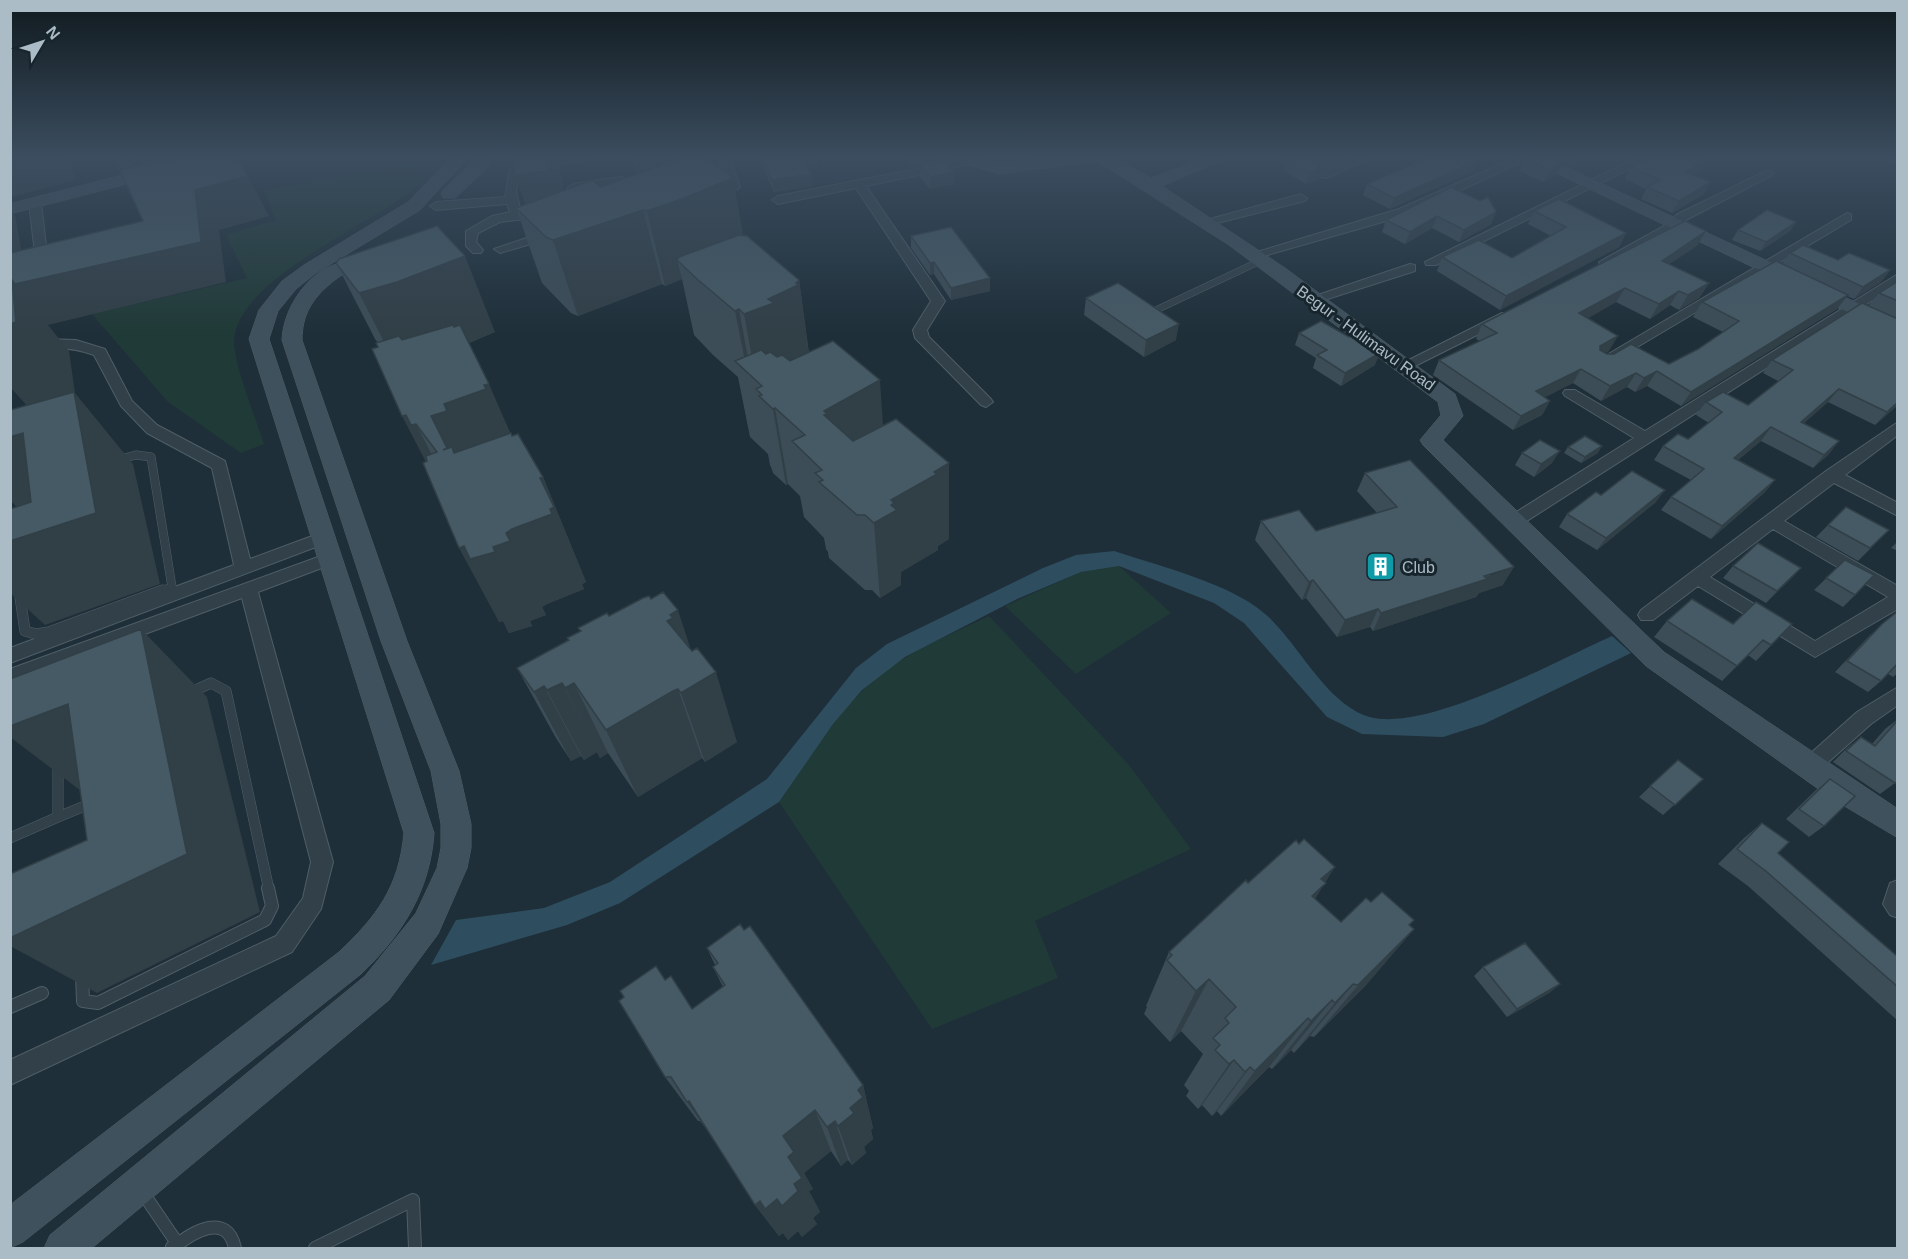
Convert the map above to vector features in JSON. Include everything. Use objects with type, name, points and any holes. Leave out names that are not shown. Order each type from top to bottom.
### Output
[{"type":"main road","points":[[63,1248],[377,988],[417,941],[444,893],[456,847],[454,806],[431,735],[395,643],[292,340],[292,323],[321,271],[400,216]]},
{"type":"main road","points":[[10,1229],[350,963],[376,938],[400,904],[415,867],[419,833],[259,339],[264,320],[278,298],[417,216]]},
{"type":"main road","name":"Begur - Hulimavu Road","points":[[1196,216],[1448,399],[1452,416],[1431,440],[1516,520],[1656,659],[1809,767],[1898,825]]},
{"type":"main road","points":[[1664,216],[1855,305],[1898,330]]},
{"type":"main road","points":[[1855,305],[1898,320]]},
{"type":"main road","points":[[361,659],[395,643]]},
{"type":"street","points":[[35,216],[37,256],[44,284]]},
{"type":"street","points":[[477,250],[470,243],[472,231],[496,219],[510,216]]},
{"type":"street","points":[[532,216],[538,238]]},
{"type":"street","points":[[881,216],[938,300],[920,330],[922,338],[986,402]]},
{"type":"street","points":[[1205,222],[1230,216]]},
{"type":"street","points":[[1256,258],[1391,216]]},
{"type":"street","points":[[1431,262],[1527,216]]},
{"type":"street","points":[[1595,267],[1689,216]]},
{"type":"street","points":[[1600,363],[1847,217]]},
{"type":"street","points":[[500,249],[567,229]]},
{"type":"street","points":[[1313,299],[1410,268]]},
{"type":"street","points":[[1516,520],[1898,278]]},
{"type":"street","points":[[1404,366],[1513,312]]},
{"type":"street","points":[[10,351],[47,341],[76,343],[100,352],[126,403],[152,429],[219,465],[243,567]]},
{"type":"street","points":[[1570,393],[1646,438]]},
{"type":"street","points":[[1647,615],[1898,427]]},
{"type":"street","points":[[1832,475],[1898,510]]},
{"type":"street","points":[[1772,521],[1898,596]]},
{"type":"street","points":[[10,656],[243,567],[326,548]]},
{"type":"street","points":[[10,677],[248,589],[326,548]]},
{"type":"street","points":[[1697,577],[1815,650],[1898,600]]},
{"type":"street","points":[[10,1072],[284,944],[313,902],[322,862],[248,589]]},
{"type":"street","points":[[131,610],[134,630]]},
{"type":"street","points":[[1809,767],[1864,718],[1898,695]]},
{"type":"street","points":[[1898,890],[1894,904],[1898,908]]},
{"type":"lane","points":[[1154,311],[1256,258]]},
{"type":"lane","points":[[30,584],[15,590],[25,631],[36,634],[49,632],[172,587],[151,457],[136,455],[113,461]]},
{"type":"lane","points":[[81,959],[83,1001],[98,1003],[265,920],[272,906],[226,691],[211,683],[182,695]]},
{"type":"lane","points":[[58,817],[58,763],[62,755]]},
{"type":"lane","points":[[10,838],[107,797]]},
{"type":"lane","points":[[10,1006],[42,993]]},
{"type":"lane","points":[[138,1186],[173,1247],[199,1229],[211,1227],[222,1228],[230,1233],[235,1248]]},
{"type":"lane","points":[[315,1248],[413,1200],[415,1248]]},
{"type":"green space","points":[[274,216],[374,216],[278,277],[255,298],[240,320],[234,343],[235,353],[264,444],[241,453],[168,402],[92,314],[247,278],[226,235],[276,220]]},
{"type":"green space","points":[[1119,566],[1171,613],[1076,674],[1005,606],[1081,572]]},
{"type":"green space","points":[[989,616],[1129,765],[1191,849],[1035,921],[1058,978],[932,1029],[779,802],[839,717],[875,679],[922,648]]},
{"type":"water","points":[[1114,551],[1193,576],[1249,602],[1277,625],[1314,673],[1342,701],[1357,712],[1374,718],[1399,719],[1460,703],[1528,676],[1612,636],[1631,653],[1484,724],[1443,737],[1362,734],[1327,717],[1244,623],[1214,603],[1119,566],[1081,572],[1017,599],[905,657],[862,690],[833,724],[779,802],[620,903],[567,925],[431,965],[456,920],[544,908],[610,882],[767,779],[856,668],[887,644],[1043,568],[1076,555]]},
{"type":"building","points":[[141,216],[198,216],[201,242],[15,284],[10,279],[10,253],[143,221]]},
{"type":"building","points":[[524,216],[626,216],[553,240],[546,237]]},
{"type":"building","points":[[1394,216],[1489,216],[1464,230],[1437,216],[1410,232],[1386,220]]},
{"type":"building","points":[[1544,216],[1592,216],[1626,233],[1506,296],[1442,257],[1479,240],[1512,258],[1566,227]]},
{"type":"building","points":[[1759,216],[1781,216],[1796,222],[1766,242],[1738,230]]},
{"type":"building","points":[[1685,221],[1706,231],[1662,261],[1709,283],[1688,295],[1679,291],[1659,304],[1625,288],[1579,313],[1618,336],[1600,346],[1600,350],[1607,354],[1614,354],[1631,344],[1669,364],[1698,349],[1739,321],[1702,302],[1776,261],[1848,295],[1691,392],[1657,371],[1644,378],[1636,373],[1610,386],[1581,369],[1536,391],[1550,401],[1521,416],[1439,360],[1497,333],[1482,324]]},
{"type":"building","points":[[437,226],[465,256],[397,282],[359,293],[336,263],[339,259]]},
{"type":"building","points":[[951,227],[990,278],[951,288],[934,262],[930,263],[911,236]]},
{"type":"building","points":[[739,235],[747,236],[799,280],[796,283],[798,285],[768,299],[774,303],[744,314],[739,309],[735,311],[677,260],[679,257]]},
{"type":"building","points":[[1803,245],[1838,260],[1849,253],[1890,270],[1863,287],[1790,253]]},
{"type":"building","points":[[10,279],[12,280],[16,322],[10,324]]},
{"type":"building","points":[[1898,281],[1898,301],[1879,293]]},
{"type":"building","points":[[1118,283],[1179,324],[1146,340],[1086,298]]},
{"type":"building","points":[[1862,303],[1898,319],[1898,402],[1887,412],[1839,389],[1801,422],[1839,441],[1824,455],[1771,427],[1734,458],[1775,480],[1722,526],[1671,497],[1704,469],[1663,446],[1678,434],[1688,439],[1722,412],[1706,402],[1723,392],[1748,405],[1793,370],[1772,360]]},
{"type":"building","points":[[1321,321],[1380,353],[1345,373],[1317,355],[1327,350],[1299,333]]},
{"type":"building","points":[[453,325],[454,327],[460,325],[489,384],[484,385],[486,389],[444,404],[447,411],[431,416],[447,448],[443,450],[452,447],[454,453],[511,433],[512,436],[518,434],[543,477],[540,478],[554,507],[550,509],[552,514],[506,533],[510,541],[493,547],[495,552],[470,559],[464,546],[459,548],[423,463],[427,461],[426,456],[437,452],[416,424],[411,425],[406,415],[402,416],[372,349],[378,347],[376,343],[399,336],[402,340]]},
{"type":"building","points":[[833,341],[880,380],[824,411],[827,414],[824,415],[853,441],[896,419],[949,463],[934,472],[937,474],[891,500],[894,503],[891,505],[897,510],[874,523],[865,515],[857,515],[819,482],[823,480],[815,473],[822,470],[792,441],[805,435],[759,396],[762,395],[756,389],[762,386],[735,361],[761,350],[777,357],[782,355],[790,361]]},
{"type":"building","points":[[74,392],[96,513],[10,541],[10,509],[31,502],[23,433],[10,437],[10,410]]},
{"type":"building","points":[[1585,436],[1602,446],[1585,457],[1568,447]]},
{"type":"building","points":[[1540,440],[1560,451],[1541,464],[1522,453]]},
{"type":"building","name":"Club","points":[[1410,460],[1514,567],[1484,576],[1487,579],[1381,613],[1378,609],[1345,620],[1313,580],[1309,582],[1261,521],[1299,510],[1316,531],[1397,507],[1365,473]]},
{"type":"building","points":[[1632,471],[1665,490],[1606,538],[1567,514],[1596,492],[1601,495]]},
{"type":"building","points":[[1846,507],[1889,530],[1870,548],[1828,525]]},
{"type":"building","points":[[1758,543],[1801,568],[1777,591],[1733,566]]},
{"type":"building","points":[[1845,560],[1874,575],[1855,595],[1826,578]]},
{"type":"building","points":[[663,592],[678,610],[670,615],[673,618],[667,621],[692,651],[697,648],[716,672],[681,693],[678,689],[673,691],[606,730],[574,683],[565,688],[562,683],[547,690],[544,686],[534,692],[517,668],[569,640],[567,638],[581,631],[578,628],[607,613],[609,616],[643,598],[649,596],[651,599]]},
{"type":"building","points":[[1692,599],[1733,624],[1756,602],[1792,624],[1771,645],[1763,640],[1737,666],[1667,621]]},
{"type":"building","points":[[1898,611],[1898,663],[1881,681],[1847,661],[1882,624]]},
{"type":"building","points":[[141,629],[187,854],[10,938],[10,874],[87,840],[68,704],[10,726],[10,679]]},
{"type":"building","points":[[1898,720],[1898,781],[1895,783],[1846,751],[1861,737],[1875,746]]},
{"type":"building","points":[[1678,760],[1703,779],[1675,805],[1650,786]]},
{"type":"building","points":[[1830,779],[1855,796],[1824,826],[1799,809]]},
{"type":"building","points":[[1762,823],[1789,842],[1778,853],[1897,956],[1898,987],[1767,872],[1737,849]]},
{"type":"building","points":[[1304,839],[1335,867],[1321,879],[1326,883],[1312,896],[1341,922],[1366,898],[1371,902],[1382,892],[1414,920],[1409,925],[1414,929],[1358,985],[1353,984],[1335,1003],[1332,1000],[1311,1021],[1308,1018],[1255,1071],[1250,1067],[1245,1072],[1234,1060],[1229,1064],[1215,1050],[1220,1045],[1213,1038],[1229,1023],[1225,1018],[1236,1007],[1209,979],[1196,991],[1167,960],[1172,955],[1169,952],[1246,880],[1248,883],[1296,840],[1299,844]]},
{"type":"building","points":[[740,924],[744,930],[750,926],[863,1085],[858,1090],[863,1097],[850,1108],[854,1113],[838,1126],[835,1121],[827,1127],[815,1110],[783,1136],[794,1152],[788,1157],[802,1178],[794,1184],[798,1191],[782,1206],[777,1199],[765,1209],[760,1201],[755,1205],[689,1101],[687,1102],[671,1077],[665,1077],[619,1001],[624,997],[620,991],[656,966],[665,980],[671,976],[692,1009],[725,985],[713,967],[718,963],[707,948]]},
{"type":"building","points":[[1525,943],[1560,984],[1517,1009],[1483,967]]},
{"type":"place","name":"Club","points":[[1381,567]]}]
